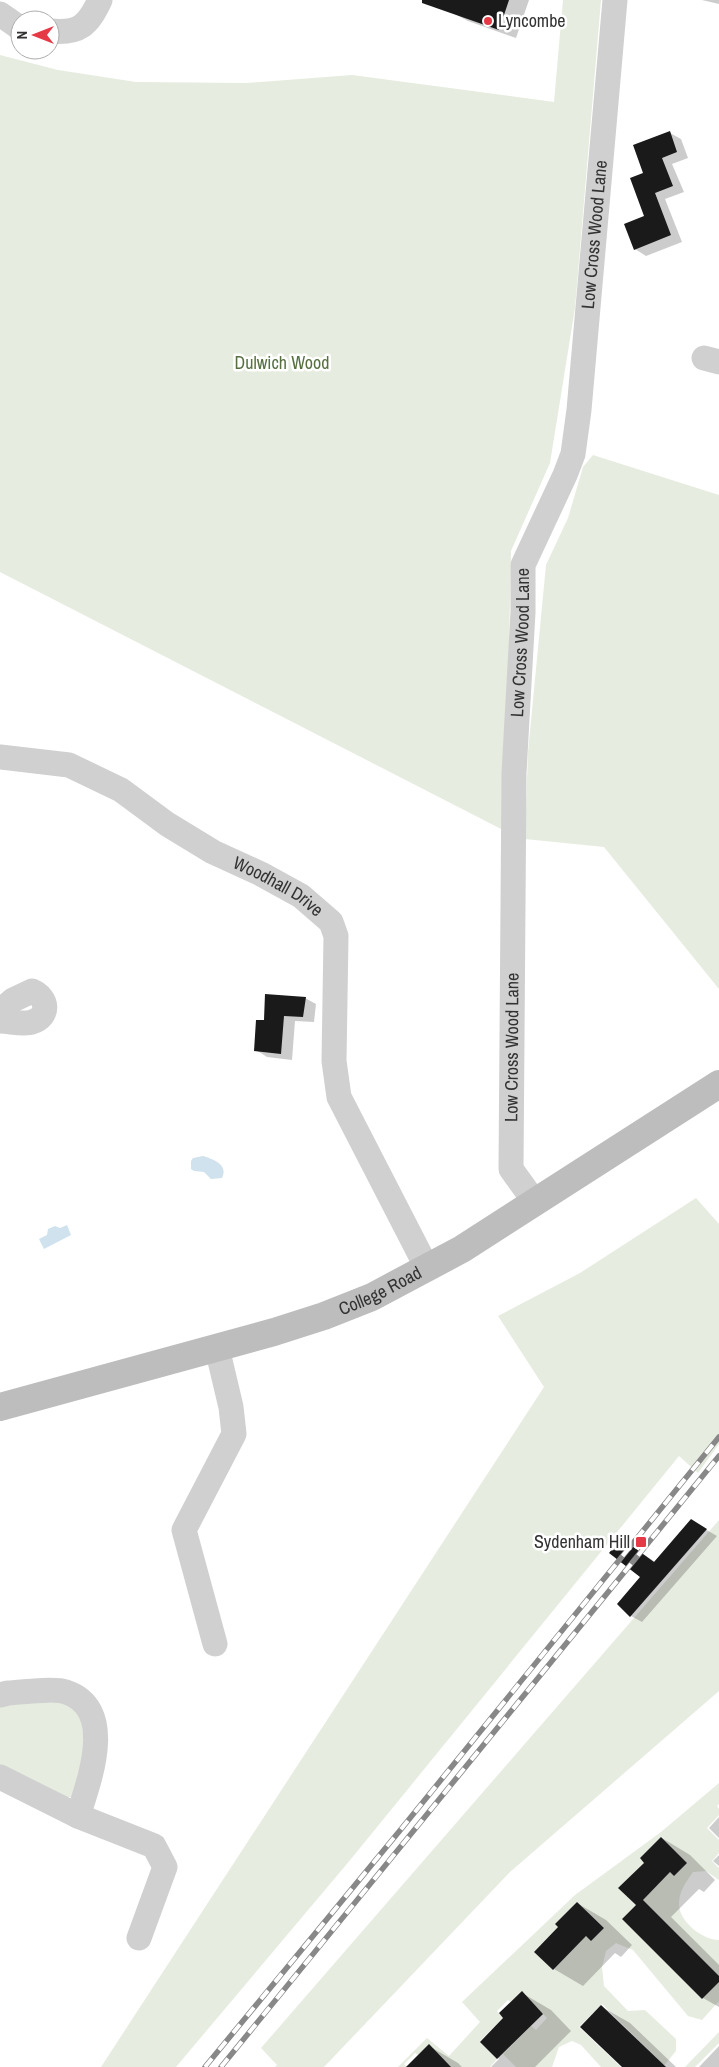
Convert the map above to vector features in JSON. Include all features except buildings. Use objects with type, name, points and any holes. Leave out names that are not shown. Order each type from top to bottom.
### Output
[{"type":"street","points":[[60,31],[70,31],[90,21],[100,0]]},
{"type":"street","name":"Low Cross Wood Lane","points":[[534,1202],[511,1169],[514,773],[523,612],[523,565],[573,454],[579,410],[615,0]]},
{"type":"street","name":"Woodhall Drive","points":[[0,757],[69,765],[113,786],[167,824],[213,852],[262,874],[301,896],[331,922],[336,936],[334,1061],[340,1097],[427,1268]]},
{"type":"street","points":[[0,1012],[14,1000],[32,991],[41,994],[45,1001],[44,1012],[38,1019],[30,1023],[0,1021]]},
{"type":"street","name":"College Road","points":[[0,1407],[217,1348],[324,1316],[372,1297],[427,1268],[498,1226],[719,1084]]},
{"type":"street","points":[[216,1644],[184,1530],[234,1434],[217,1348]]},
{"type":"street","points":[[0,1695],[8,1693],[65,1691],[82,1701],[90,1712],[94,1724],[95,1760],[78,1816]]},
{"type":"street","points":[[0,1777],[78,1816],[154,1846],[160,1854],[165,1867],[139,1938]]},
{"type":"green space","name":"Dulwich Wood","points":[[563,0],[601,0],[575,308],[550,463],[511,551],[505,831],[0,572],[0,55],[10,58],[10,60],[19,60],[58,70],[136,82],[246,83],[352,75],[554,102]]},
{"type":"green space","points":[[593,455],[719,495],[719,989],[604,847],[525,839],[528,752],[546,565],[568,518],[583,467]]},
{"type":"green space","points":[[696,1198],[719,1224],[719,1444],[698,1473],[679,1456],[351,1859],[176,2067],[101,2067],[544,1387],[498,1316],[580,1273]]},
{"type":"green space","points":[[719,1520],[719,1691],[510,1872],[324,2067],[275,2067],[277,2065],[261,2048]]},
{"type":"green space","points":[[0,1703],[66,1703],[80,1712],[86,1754],[72,1797],[64,1797],[0,1768]]},
{"type":"green space","points":[[719,1783],[719,1804],[717,1806],[719,1815],[707,1828],[719,1840],[719,1853],[712,1861],[719,1868],[719,1880],[706,1871],[693,1872],[685,1883],[679,1904],[683,1917],[693,1929],[706,1937],[719,1940],[719,1976],[643,1900],[670,1872],[674,1876],[687,1863],[662,1837],[640,1858],[644,1863],[619,1888],[636,1905],[622,1919],[702,1999],[719,1982],[719,2001],[702,2020],[688,2016],[633,1950],[616,1943],[606,1951],[602,1967],[604,1986],[628,2011],[645,2010],[676,2039],[676,2051],[663,2067],[653,2065],[658,2059],[602,2004],[579,2027],[621,2067],[601,2067],[581,2045],[572,2041],[559,2047],[552,2067],[516,2067],[503,2054],[531,2026],[536,2030],[547,2018],[522,1992],[510,2002],[508,2000],[497,2011],[503,2018],[480,2041],[497,2059],[490,2067],[451,2067],[429,2045],[418,2055],[415,2053],[404,2064],[407,2067],[398,2067],[427,2038],[449,2056],[480,2022],[462,2002],[575,1895],[661,1832]],"holes":[[[577,1902],[604,1928],[591,1941],[586,1936],[553,1970],[534,1952],[558,1927],[555,1924]]]},
{"type":"green space","points":[[719,2032],[719,2043],[695,2067],[685,2067]]},
{"type":"water","points":[[203,1156],[222,1166],[224,1173],[222,1178],[211,1179],[204,1172],[191,1169],[193,1158]]},
{"type":"water","points":[[67,1225],[71,1235],[44,1249],[39,1239],[47,1235],[48,1229]]},
{"type":"railway","points":[[205,2067],[402,1828],[719,1437]]},
{"type":"railway","points":[[221,2067],[719,1456]]},
{"type":"place","name":"Lyncombe","points":[[488,21]]},
{"type":"place","name":"Sydenham Hill","points":[[641,1542]]}]
